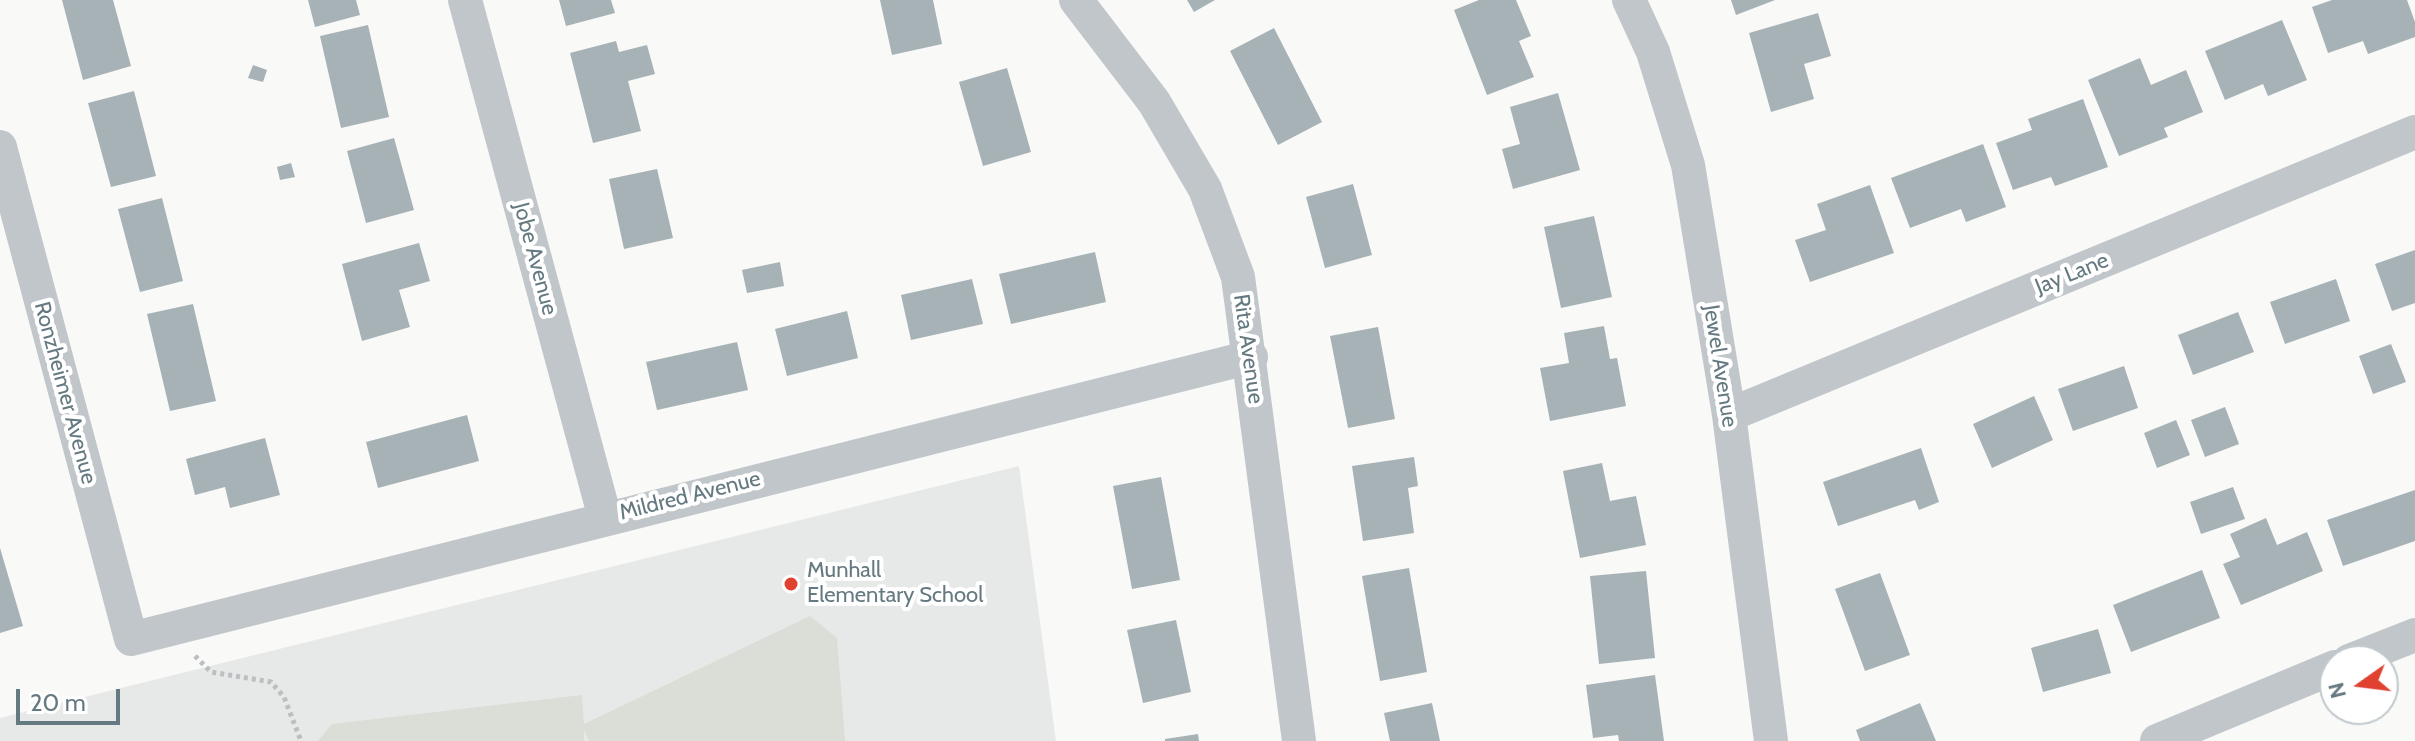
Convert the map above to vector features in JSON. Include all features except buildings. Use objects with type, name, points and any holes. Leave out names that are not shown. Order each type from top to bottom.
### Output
[{"type":"street","name":"Jobe Avenue","points":[[465,0],[605,518]]},
{"type":"street","name":"Rita Avenue","points":[[1076,0],[1154,102],[1205,189],[1238,277],[1251,357],[1299,741]]},
{"type":"street","name":"Jewel Avenue","points":[[1629,0],[1653,52],[1688,165],[1729,415],[1771,741]]},
{"type":"street","name":"Jay Lane","points":[[1729,415],[2415,132]]},
{"type":"street","name":"Ronzheimer Avenue","points":[[0,147],[131,639]]},
{"type":"street","name":"Mildred Avenue","points":[[131,639],[1251,357]]},
{"type":"street","points":[[2390,645],[2415,635]]},
{"type":"street","points":[[2157,741],[2319,674]]},
{"type":"path","points":[[194,655],[211,672],[271,682],[284,697],[301,741]]},
{"type":"shaded area","name":"Munhall Elementary School","points":[[1019,466],[1056,741],[0,741],[0,718]]},
{"type":"shaded area","points":[[810,616],[837,638],[845,741],[589,741],[584,730],[584,741],[318,741],[332,724],[582,695],[584,724]]},
{"type":"place","name":"Munhall Elementary School","points":[[791,584]]}]
